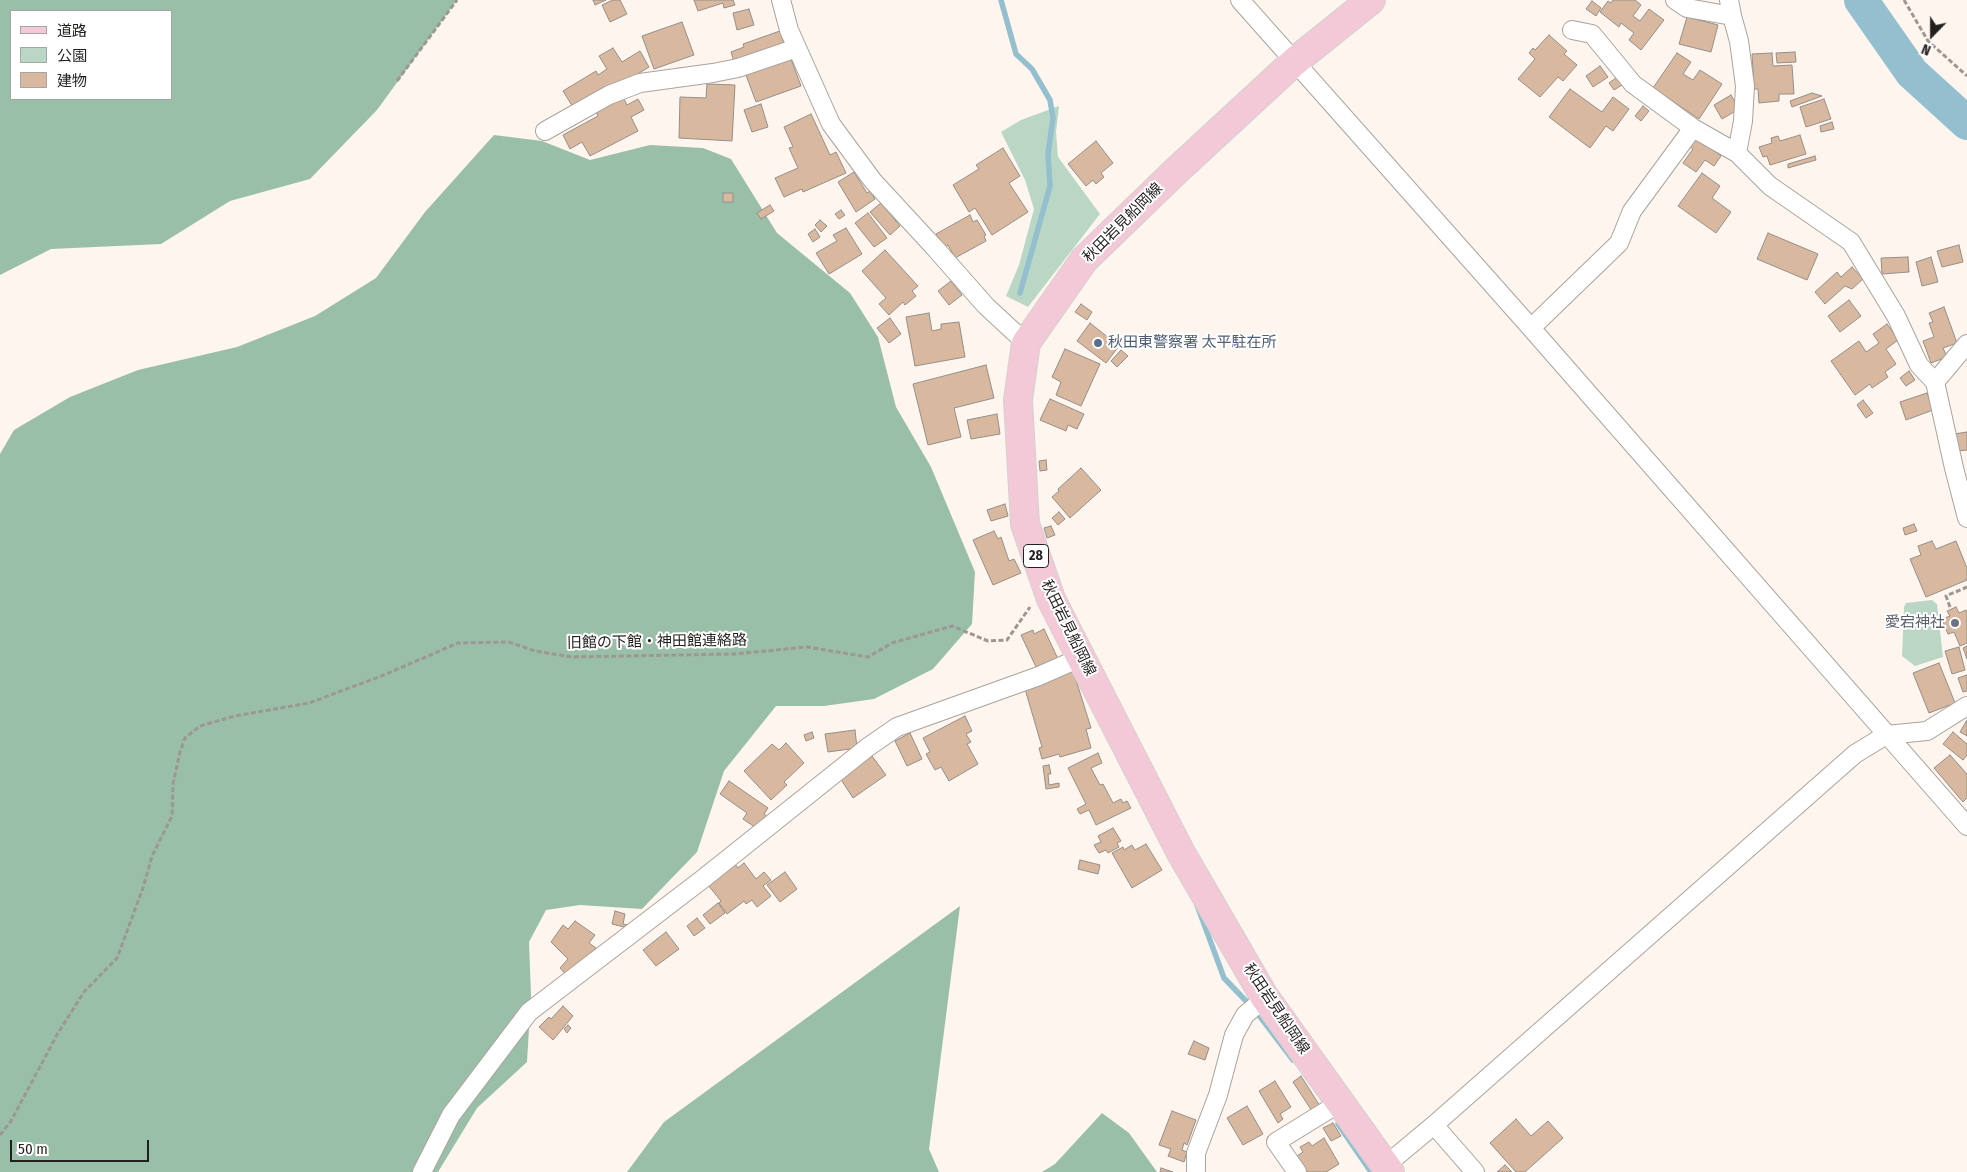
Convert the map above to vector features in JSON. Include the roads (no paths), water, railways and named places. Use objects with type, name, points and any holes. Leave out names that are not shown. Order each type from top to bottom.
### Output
[{"type":"main road","name":"秋田岩見船岡線","points":[[1371,0],[1294,62],[1176,171],[1084,260],[1026,343],[1018,400],[1025,524],[1051,599],[1082,656],[1123,742],[1181,853],[1265,998],[1388,1168]]},
{"type":"street","points":[[781,0],[789,30],[831,124],[873,181],[986,306],[1026,343]]},
{"type":"street","points":[[1240,0],[1531,328],[1967,826]]},
{"type":"street","points":[[1675,0],[1687,8],[1731,8],[1739,41],[1745,86],[1743,121],[1738,153]]},
{"type":"street","points":[[1572,30],[1592,34],[1633,84],[1693,128],[1738,153],[1770,186],[1851,242],[1896,316],[1919,364],[1935,382],[1967,518]]},
{"type":"street","points":[[545,130],[640,82],[738,68],[797,48]]},
{"type":"street","points":[[1531,328],[1619,243],[1632,211],[1693,128]]},
{"type":"street","points":[[1935,382],[1967,344]]},
{"type":"street","points":[[422,1172],[452,1115],[528,1012],[751,842],[868,747],[897,728],[1039,676],[1082,656]]},
{"type":"street","points":[[1388,1168],[1855,754],[1886,735],[1928,731],[1967,706]]},
{"type":"street","points":[[1196,1170],[1196,1153],[1218,1095],[1234,1035],[1244,1015],[1265,998]]},
{"type":"street","points":[[1297,1172],[1276,1142],[1341,1102]]},
{"type":"street","points":[[1434,1126],[1475,1172]]},
{"type":"waterway","points":[[1001,0],[1016,54],[1032,69],[1050,100],[1053,118],[1048,154],[1050,186],[1020,293]]},
{"type":"waterway","points":[[1861,0],[1912,73],[1967,123]]},
{"type":"waterway","points":[[1197,905],[1224,978],[1247,1002]]},
{"type":"waterway","points":[[1258,1014],[1293,1060]]},
{"type":"waterway","points":[[1338,1124],[1371,1172]]},
{"type":"place","name":"秋田東警察署 太平駐在所","points":[[1098,343]]},
{"type":"place","name":"愛宕神社","points":[[1955,623]]}]
